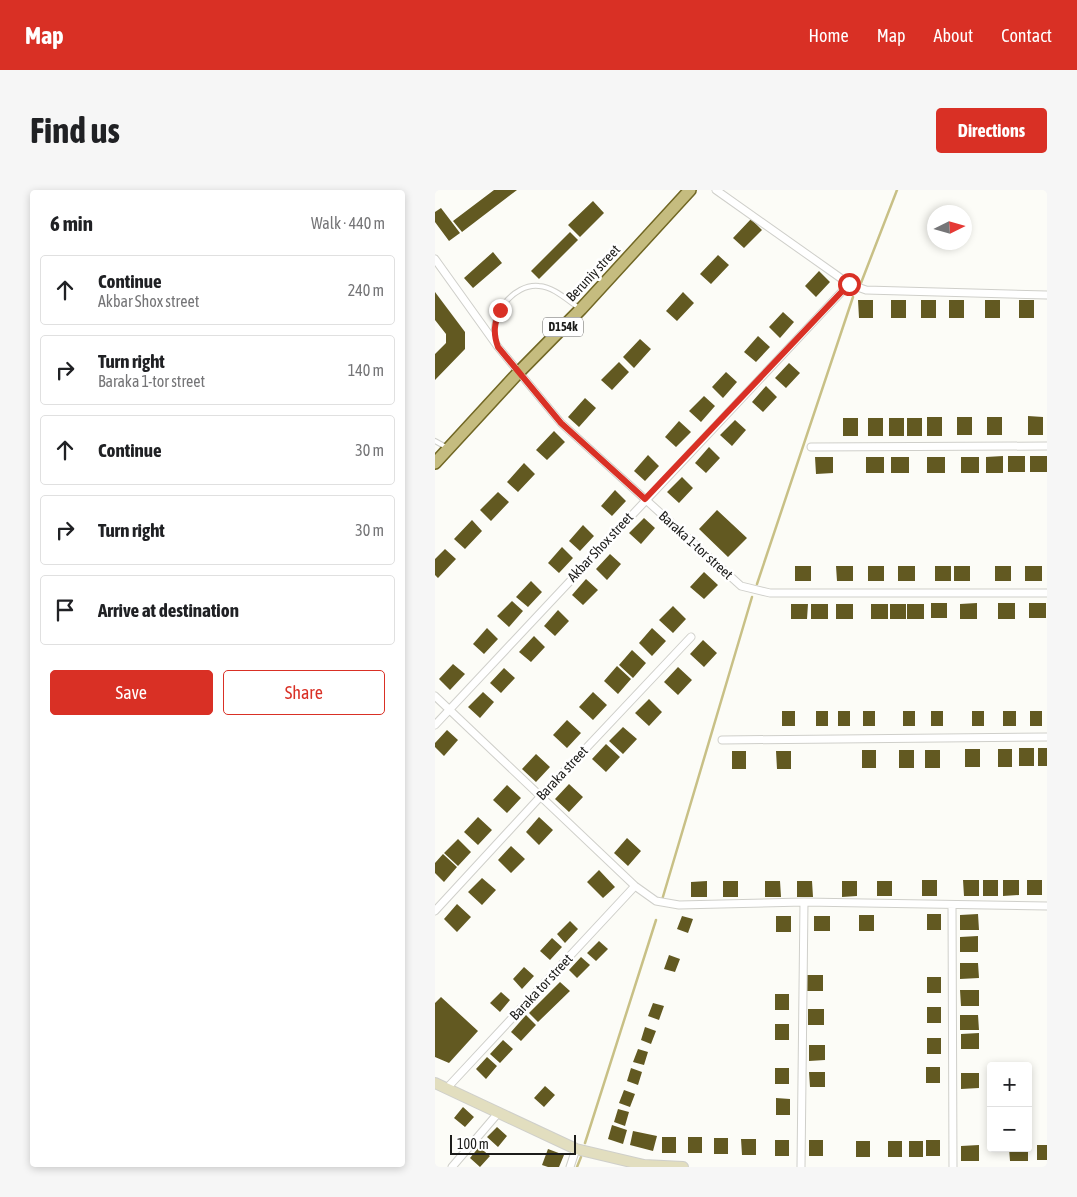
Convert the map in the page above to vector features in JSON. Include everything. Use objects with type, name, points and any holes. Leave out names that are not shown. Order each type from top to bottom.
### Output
[{"type":"main road","name":"Beruniy street","points":[[435,463],[518,373],[581,309],[690,190]]},
{"type":"street","points":[[716,190],[849,284],[866,290],[1047,295]]},
{"type":"street","name":"Baraka 1-tor street","points":[[435,259],[498,347],[561,423],[741,586],[770,593],[1047,593]]},
{"type":"street","name":"Akbar Shox street","points":[[435,725],[645,499],[849,284]]},
{"type":"street","points":[[811,447],[1047,446]]},
{"type":"street","name":"Baraka street","points":[[435,911],[691,637]]},
{"type":"street","points":[[435,696],[635,886],[656,902],[679,905],[804,902],[1047,906]]},
{"type":"street","points":[[722,740],[1047,738]]},
{"type":"street","name":"Baraka tor street","points":[[447,1088],[635,886]]},
{"type":"street","points":[[801,1167],[804,902]]},
{"type":"street","points":[[952,905],[953,1167]]},
{"type":"street","points":[[435,1083],[576,1149],[644,1165],[683,1167]]},
{"type":"street","points":[[452,1167],[499,1112]]},
{"type":"street","points":[[569,1167],[576,1149]]},
{"type":"lane","points":[[498,347],[494,336],[497,316],[500,310],[520,290],[532,286],[545,287],[557,292],[581,309]]},
{"type":"lane","points":[[435,441],[448,449]]},
{"type":"building","points":[[494,190],[517,190],[462,232],[453,221]]},
{"type":"building","points":[[593,201],[604,213],[580,237],[568,225]]},
{"type":"building","points":[[441,208],[460,233],[449,241],[435,222],[435,212]]},
{"type":"building","points":[[751,219],[762,230],[744,248],[733,238]]},
{"type":"building","points":[[570,232],[578,240],[539,279],[531,271]]},
{"type":"building","points":[[493,252],[502,263],[473,288],[464,278]]},
{"type":"building","points":[[718,255],[729,265],[711,284],[700,274]]},
{"type":"building","points":[[819,271],[830,282],[816,297],[805,286]]},
{"type":"building","points":[[435,292],[465,332],[465,349],[435,380],[435,354],[446,343],[446,334],[435,320]]},
{"type":"building","points":[[683,292],[694,303],[677,321],[666,311]]},
{"type":"building","points":[[858,300],[873,300],[873,318],[859,318]]},
{"type":"building","points":[[891,300],[906,300],[906,318],[891,318]]},
{"type":"building","points":[[921,300],[936,300],[936,318],[921,318]]},
{"type":"building","points":[[949,300],[964,300],[964,318],[949,318]]},
{"type":"building","points":[[985,300],[1000,300],[1000,318],[985,318]]},
{"type":"building","points":[[1019,300],[1034,300],[1034,318],[1019,318]]},
{"type":"building","points":[[783,312],[794,322],[780,338],[769,327]]},
{"type":"building","points":[[758,336],[770,347],[756,362],[744,352]]},
{"type":"building","points":[[640,339],[651,349],[634,368],[623,357]]},
{"type":"building","points":[[619,362],[629,372],[612,390],[601,380]]},
{"type":"building","points":[[789,363],[800,373],[786,388],[775,378]]},
{"type":"building","points":[[726,372],[737,382],[723,398],[712,387]]},
{"type":"building","points":[[766,386],[777,397],[763,412],[752,402]]},
{"type":"building","points":[[704,396],[715,406],[701,422],[689,411]]},
{"type":"building","points":[[585,398],[596,408],[579,427],[568,417]]},
{"type":"building","points":[[1028,416],[1043,417],[1043,435],[1028,435]]},
{"type":"building","points":[[927,417],[942,417],[942,436],[927,436]]},
{"type":"building","points":[[957,417],[972,417],[972,435],[957,435]]},
{"type":"building","points":[[987,417],[1002,417],[1002,435],[987,435]]},
{"type":"building","points":[[843,418],[858,418],[858,436],[843,436]]},
{"type":"building","points":[[868,418],[883,418],[883,436],[868,436]]},
{"type":"building","points":[[889,418],[904,418],[904,436],[889,436]]},
{"type":"building","points":[[907,418],[922,418],[922,436],[907,436]]},
{"type":"building","points":[[735,420],[746,430],[732,446],[720,435]]},
{"type":"building","points":[[679,421],[691,432],[676,447],[665,437]]},
{"type":"building","points":[[554,431],[565,442],[547,460],[536,450]]},
{"type":"building","points":[[709,447],[720,458],[706,473],[695,463]]},
{"type":"building","points":[[648,455],[659,466],[645,481],[634,471]]},
{"type":"building","points":[[1003,456],[1003,473],[986,473],[986,457]]},
{"type":"building","points":[[1008,456],[1025,456],[1025,472],[1008,472]]},
{"type":"building","points":[[1030,456],[1047,456],[1047,472],[1030,472]]},
{"type":"building","points":[[815,457],[833,457],[833,473],[816,474]]},
{"type":"building","points":[[866,457],[884,457],[884,473],[866,473]]},
{"type":"building","points":[[891,457],[909,457],[909,473],[891,473]]},
{"type":"building","points":[[927,457],[945,457],[945,473],[927,473]]},
{"type":"building","points":[[961,457],[979,457],[979,473],[961,473]]},
{"type":"building","points":[[524,463],[535,474],[518,492],[507,482]]},
{"type":"building","points":[[682,477],[693,488],[679,503],[667,492]]},
{"type":"building","points":[[615,490],[626,501],[612,516],[601,506]]},
{"type":"building","points":[[498,492],[509,502],[491,521],[480,510]]},
{"type":"building","points":[[717,510],[747,538],[728,557],[699,529]]},
{"type":"building","points":[[644,518],[655,528],[641,544],[629,533]]},
{"type":"building","points":[[472,520],[482,531],[465,549],[454,539]]},
{"type":"building","points":[[583,525],[594,536],[580,551],[569,541]]},
{"type":"building","points":[[562,547],[573,558],[559,573],[548,563]]},
{"type":"building","points":[[445,549],[456,559],[438,578],[435,575],[435,559]]},
{"type":"building","points":[[610,554],[621,564],[607,580],[596,569]]},
{"type":"building","points":[[795,566],[811,566],[811,581],[795,581]]},
{"type":"building","points":[[836,566],[853,566],[853,581],[837,581]]},
{"type":"building","points":[[868,566],[884,566],[884,581],[868,581]]},
{"type":"building","points":[[898,566],[915,566],[915,581],[898,581]]},
{"type":"building","points":[[935,566],[951,566],[951,581],[935,581]]},
{"type":"building","points":[[954,566],[970,566],[970,581],[954,581]]},
{"type":"building","points":[[995,566],[1011,566],[1011,581],[995,581]]},
{"type":"building","points":[[1025,566],[1042,566],[1042,581],[1025,581]]},
{"type":"building","points":[[704,572],[718,585],[704,599],[690,587]]},
{"type":"building","points":[[586,579],[598,590],[583,605],[572,595]]},
{"type":"building","points":[[531,581],[542,592],[528,607],[516,597]]},
{"type":"building","points":[[512,601],[523,611],[509,627],[497,616]]},
{"type":"building","points":[[931,603],[947,603],[947,618],[931,618]]},
{"type":"building","points":[[977,603],[977,619],[960,619],[960,604]]},
{"type":"building","points":[[998,603],[1015,603],[1015,619],[998,619]]},
{"type":"building","points":[[1029,603],[1046,603],[1046,618],[1029,618]]},
{"type":"building","points":[[791,604],[808,604],[807,619],[791,619]]},
{"type":"building","points":[[811,604],[828,604],[828,619],[811,619]]},
{"type":"building","points":[[836,604],[853,604],[853,619],[836,619]]},
{"type":"building","points":[[871,604],[888,604],[888,619],[871,619]]},
{"type":"building","points":[[890,604],[906,604],[906,619],[890,619]]},
{"type":"building","points":[[907,604],[924,604],[924,619],[907,619]]},
{"type":"building","points":[[673,606],[686,619],[673,633],[659,620]]},
{"type":"building","points":[[558,610],[569,621],[555,636],[544,626]]},
{"type":"building","points":[[487,628],[498,639],[484,654],[473,644]]},
{"type":"building","points":[[652,628],[666,641],[652,656],[639,643]]},
{"type":"building","points":[[534,636],[545,647],[531,662],[519,652]]},
{"type":"building","points":[[703,640],[717,653],[704,667],[690,654]]},
{"type":"building","points":[[632,650],[646,663],[633,678],[619,665]]},
{"type":"building","points":[[453,664],[465,674],[450,690],[439,679]]},
{"type":"building","points":[[617,666],[631,679],[618,694],[604,681]]},
{"type":"building","points":[[678,667],[692,680],[678,695],[664,682]]},
{"type":"building","points":[[504,668],[515,678],[501,693],[490,683]]},
{"type":"building","points":[[483,692],[494,702],[480,718],[468,707]]},
{"type":"building","points":[[593,692],[607,705],[593,720],[579,707]]},
{"type":"building","points":[[649,699],[662,712],[649,726],[635,713]]},
{"type":"building","points":[[782,711],[795,711],[795,726],[782,726]]},
{"type":"building","points":[[816,711],[828,711],[828,726],[816,726]]},
{"type":"building","points":[[838,711],[850,711],[850,726],[838,726]]},
{"type":"building","points":[[863,711],[875,711],[875,726],[863,726]]},
{"type":"building","points":[[903,711],[915,711],[915,726],[903,726]]},
{"type":"building","points":[[931,711],[943,711],[943,726],[931,726]]},
{"type":"building","points":[[972,711],[984,711],[984,726],[972,726]]},
{"type":"building","points":[[1003,711],[1016,711],[1016,726],[1003,726]]},
{"type":"building","points":[[1030,711],[1042,711],[1042,726],[1030,726]]},
{"type":"building","points":[[567,720],[581,733],[567,748],[553,735]]},
{"type":"building","points":[[623,727],[637,739],[623,754],[609,741]]},
{"type":"building","points":[[447,730],[458,740],[444,756],[435,747],[435,743]]},
{"type":"building","points":[[606,744],[620,757],[606,772],[592,759]]},
{"type":"building","points":[[1019,748],[1034,748],[1034,766],[1019,766]]},
{"type":"building","points":[[1038,748],[1047,748],[1047,766],[1038,766]]},
{"type":"building","points":[[965,749],[980,749],[980,767],[965,767]]},
{"type":"building","points":[[998,749],[1012,749],[1012,767],[998,767]]},
{"type":"building","points":[[862,750],[876,750],[876,768],[862,768]]},
{"type":"building","points":[[899,750],[914,750],[914,768],[899,768]]},
{"type":"building","points":[[925,750],[940,750],[940,768],[925,768]]},
{"type":"building","points":[[732,751],[746,751],[746,769],[732,769]]},
{"type":"building","points":[[776,751],[791,751],[791,769],[777,769]]},
{"type":"building","points":[[536,754],[550,767],[536,782],[522,769]]},
{"type":"building","points":[[569,784],[583,797],[569,812],[555,799]]},
{"type":"building","points":[[507,785],[521,798],[507,813],[493,800]]},
{"type":"building","points":[[478,817],[492,830],[478,845],[464,832]]},
{"type":"building","points":[[539,817],[553,830],[539,845],[526,832]]},
{"type":"building","points":[[627,838],[641,851],[628,866],[614,853]]},
{"type":"building","points":[[458,839],[471,852],[458,866],[444,853]]},
{"type":"building","points":[[511,846],[525,859],[511,873],[498,860]]},
{"type":"building","points":[[443,854],[457,867],[444,882],[435,873],[435,863]]},
{"type":"building","points":[[599,870],[615,887],[603,898],[587,882]]},
{"type":"building","points":[[482,878],[496,890],[482,905],[468,892]]},
{"type":"building","points":[[922,880],[937,880],[937,896],[922,896]]},
{"type":"building","points":[[963,880],[979,880],[979,896],[964,896]]},
{"type":"building","points":[[983,880],[998,880],[998,896],[983,896]]},
{"type":"building","points":[[1003,880],[1019,880],[1019,895],[1003,896]]},
{"type":"building","points":[[1027,880],[1042,880],[1042,895],[1027,895]]},
{"type":"building","points":[[707,881],[707,897],[691,897],[691,882]]},
{"type":"building","points":[[723,881],[738,881],[738,897],[723,897]]},
{"type":"building","points":[[765,881],[780,881],[781,897],[765,897]]},
{"type":"building","points":[[797,881],[812,881],[813,897],[797,897]]},
{"type":"building","points":[[842,881],[857,881],[857,896],[842,897]]},
{"type":"building","points":[[877,881],[892,881],[892,896],[877,896]]},
{"type":"building","points":[[457,904],[471,917],[457,932],[444,919]]},
{"type":"building","points":[[927,914],[941,914],[941,930],[927,930]]},
{"type":"building","points":[[978,914],[979,930],[960,930],[960,915]]},
{"type":"building","points":[[859,915],[874,915],[874,931],[859,931]]},
{"type":"building","points":[[682,916],[693,919],[688,933],[677,929]]},
{"type":"building","points":[[776,916],[791,916],[791,932],[776,932]]},
{"type":"building","points":[[814,916],[830,916],[830,931],[814,931]]},
{"type":"building","points":[[570,921],[578,929],[565,943],[557,934]]},
{"type":"building","points":[[978,936],[978,952],[960,952],[960,937]]},
{"type":"building","points":[[552,938],[562,947],[550,960],[540,951]]},
{"type":"building","points":[[599,941],[608,949],[596,961],[587,953]]},
{"type":"building","points":[[669,955],[680,959],[675,972],[664,969]]},
{"type":"building","points":[[581,957],[590,965],[577,978],[569,970]]},
{"type":"building","points":[[960,963],[978,963],[979,978],[960,979]]},
{"type":"building","points":[[524,967],[534,976],[522,989],[513,979]]},
{"type":"building","points":[[807,975],[823,975],[823,991],[807,991]]},
{"type":"building","points":[[927,977],[941,977],[941,993],[927,993]]},
{"type":"building","points":[[560,982],[570,991],[538,1022],[529,1013]]},
{"type":"building","points":[[960,990],[979,990],[979,1006],[961,1006]]},
{"type":"building","points":[[501,992],[510,1000],[500,1012],[490,1003]]},
{"type":"building","points":[[775,994],[789,994],[789,1010],[775,1010]]},
{"type":"building","points":[[441,997],[478,1031],[449,1063],[435,1057],[435,1003]]},
{"type":"building","points":[[653,1003],[664,1006],[659,1020],[648,1016]]},
{"type":"building","points":[[927,1007],[941,1007],[941,1023],[927,1023]]},
{"type":"building","points":[[808,1009],[824,1009],[824,1025],[808,1025]]},
{"type":"building","points":[[526,1015],[536,1025],[521,1041],[511,1032]]},
{"type":"building","points":[[960,1015],[978,1015],[979,1030],[960,1030]]},
{"type":"building","points":[[775,1024],[789,1024],[789,1040],[775,1040]]},
{"type":"building","points":[[645,1027],[656,1031],[651,1044],[641,1040]]},
{"type":"building","points":[[979,1033],[979,1049],[961,1049],[961,1034]]},
{"type":"building","points":[[927,1038],[941,1038],[941,1054],[927,1054]]},
{"type":"building","points":[[503,1040],[513,1049],[500,1063],[490,1054]]},
{"type":"building","points":[[809,1045],[825,1045],[825,1060],[809,1061]]},
{"type":"building","points":[[638,1049],[648,1052],[644,1065],[633,1062]]},
{"type":"building","points":[[487,1057],[497,1066],[486,1079],[476,1069]]},
{"type":"building","points":[[926,1067],[940,1067],[940,1083],[926,1083]]},
{"type":"building","points":[[631,1068],[642,1072],[638,1085],[627,1081]]},
{"type":"building","points":[[775,1068],[789,1068],[789,1084],[775,1084]]},
{"type":"building","points":[[809,1072],[825,1072],[825,1087],[810,1087]]},
{"type":"building","points":[[961,1073],[979,1073],[979,1088],[961,1089]]},
{"type":"building","points":[[545,1086],[555,1095],[544,1107],[534,1098]]},
{"type":"building","points":[[624,1090],[635,1094],[630,1107],[619,1103]]},
{"type":"building","points":[[776,1098],[790,1099],[790,1115],[776,1115]]},
{"type":"building","points":[[463,1107],[474,1117],[465,1127],[454,1118]]},
{"type":"building","points":[[618,1109],[629,1112],[625,1126],[614,1122]]},
{"type":"building","points":[[612,1125],[627,1130],[623,1144],[608,1139]]},
{"type":"building","points":[[497,1127],[507,1136],[498,1147],[487,1137]]},
{"type":"building","points":[[633,1131],[657,1136],[653,1151],[630,1145]]},
{"type":"building","points":[[662,1137],[676,1137],[676,1153],[662,1153]]},
{"type":"building","points":[[688,1137],[702,1137],[702,1153],[688,1153]]},
{"type":"building","points":[[714,1138],[728,1138],[728,1154],[714,1154]]},
{"type":"building","points":[[741,1139],[756,1139],[756,1155],[742,1155]]},
{"type":"building","points":[[775,1140],[789,1140],[789,1156],[775,1156]]},
{"type":"building","points":[[809,1140],[823,1140],[823,1156],[809,1156]]},
{"type":"building","points":[[926,1140],[940,1140],[940,1156],[926,1156]]},
{"type":"building","points":[[856,1141],[870,1141],[870,1157],[856,1157]]},
{"type":"building","points":[[888,1141],[902,1141],[902,1157],[888,1157]]},
{"type":"building","points":[[909,1141],[923,1141],[923,1157],[909,1157]]},
{"type":"building","points":[[979,1145],[979,1161],[961,1161],[961,1146]]},
{"type":"building","points":[[1037,1145],[1047,1145],[1047,1160],[1037,1160]]},
{"type":"building","points":[[479,1147],[490,1156],[480,1167],[470,1158]]},
{"type":"building","points":[[548,1149],[564,1155],[559,1167],[542,1165]]},
{"type":"building","points":[[1009,1152],[1028,1152],[1028,1161],[1010,1161]]},
{"type":"waterway","points":[[861,283],[897,190]]},
{"type":"waterway","points":[[757,584],[853,297]]},
{"type":"waterway","points":[[662,900],[752,597]]},
{"type":"waterway","points":[[585,1143],[656,920]]},
{"type":"waterway","points":[[577,1167],[581,1157]]},
{"type":"route","points":[[500,310],[495,323],[494,336],[498,347],[561,423],[645,499],[849,284]]}]
